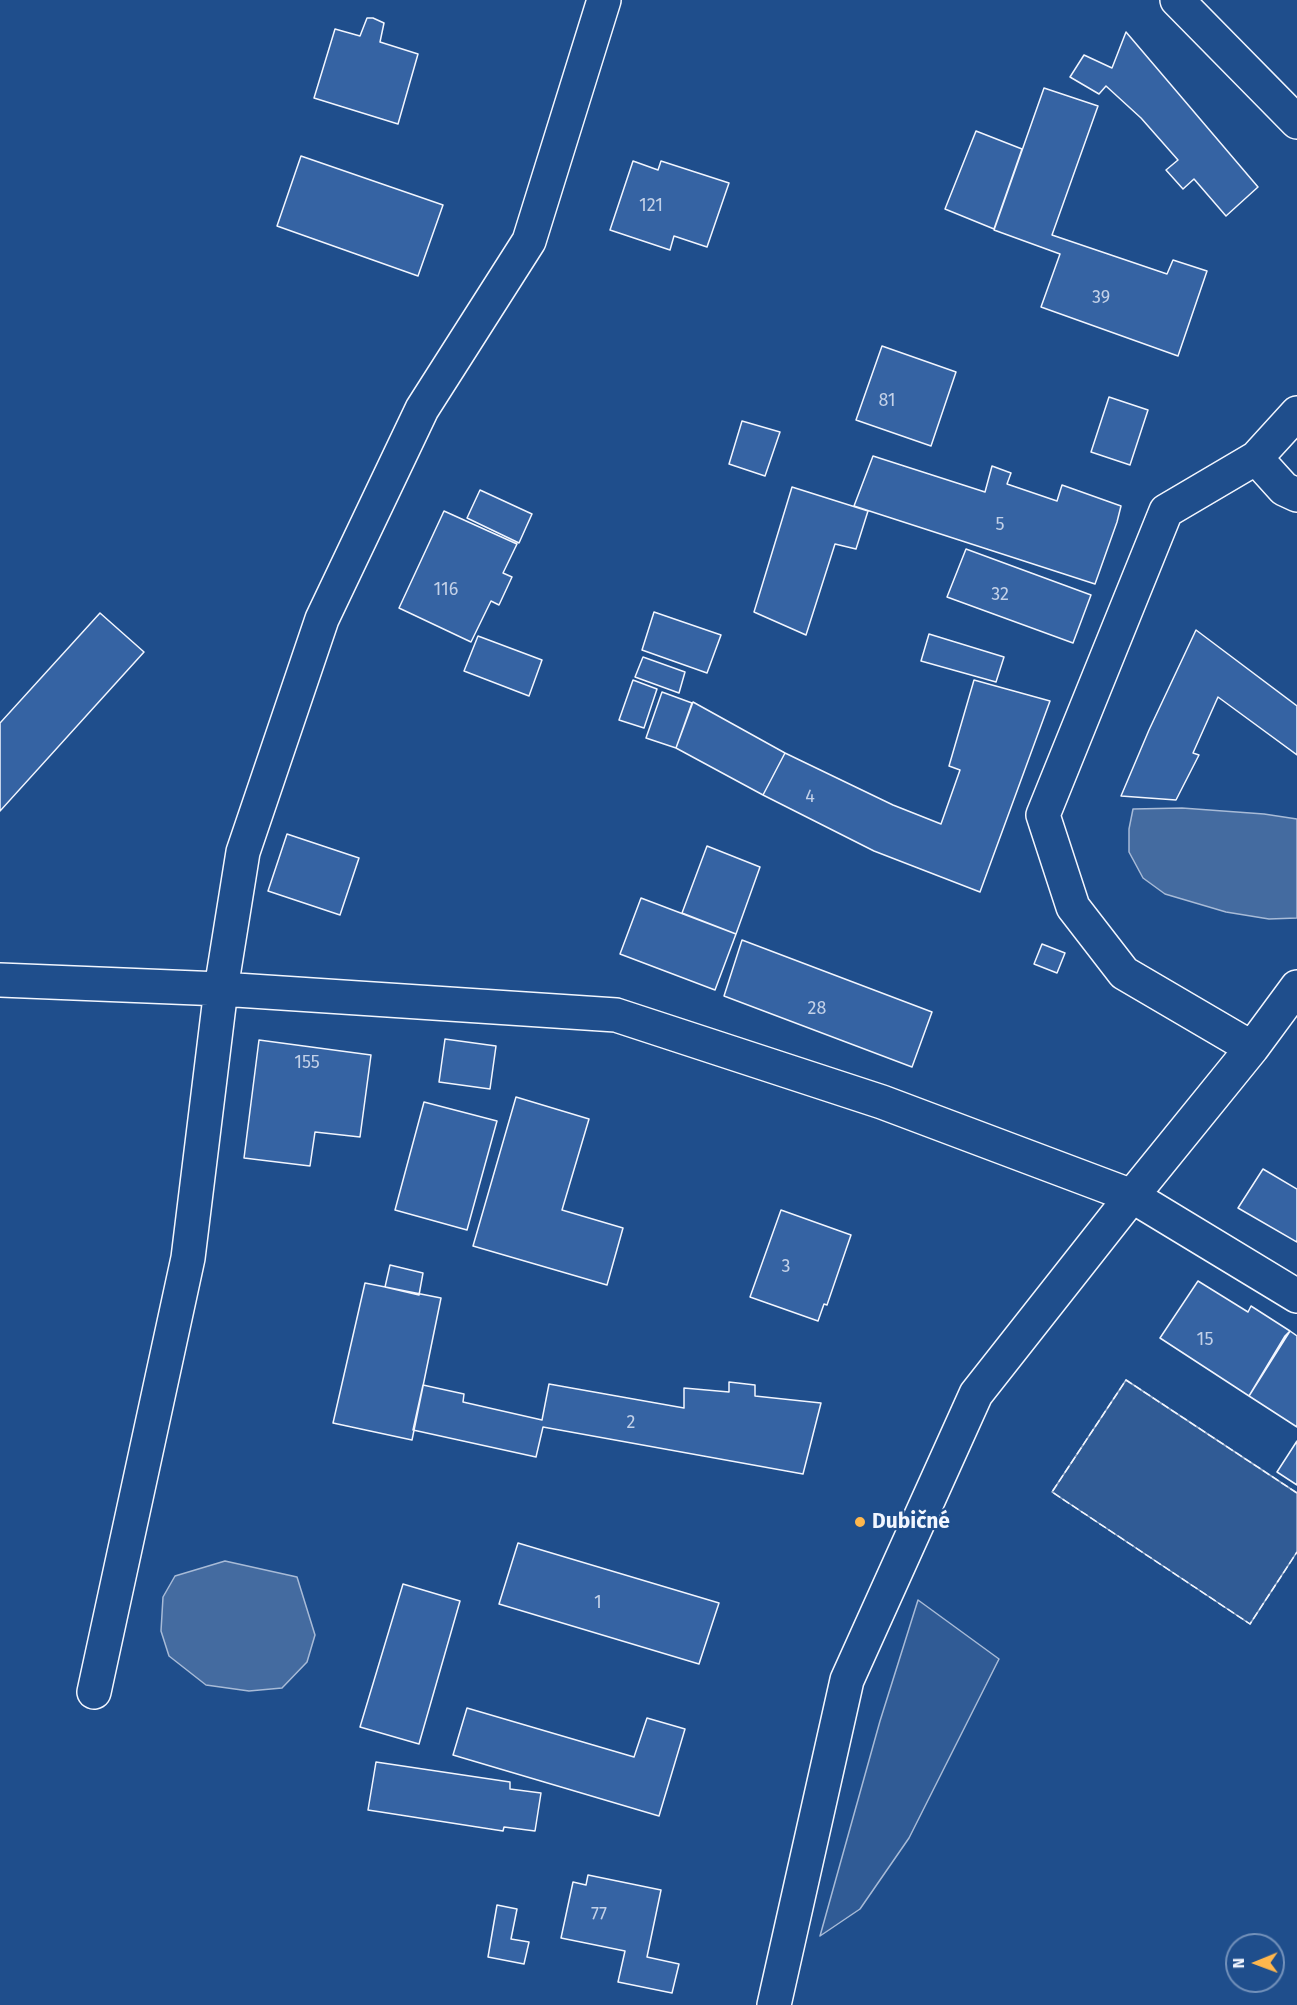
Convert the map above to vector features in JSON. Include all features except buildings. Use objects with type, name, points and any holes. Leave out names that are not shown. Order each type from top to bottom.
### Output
[{"type":"street","points":[[94,1692],[188,1258],[221,989],[243,852],[322,619],[422,409],[529,241],[604,0]]},
{"type":"street","points":[[1177,0],[1297,122]]},
{"type":"street","points":[[1252,1048],[1124,973],[1073,908],[1043,815],[1166,511],[1256,458],[1297,412]]},
{"type":"street","points":[[1256,458],[1284,489],[1297,495]]},
{"type":"street","points":[[0,980],[221,989],[616,1015],[882,1102],[1132,1196],[1297,1296]]},
{"type":"street","points":[[774,2005],[847,1680],[976,1394],[1252,1048],[1297,987]]},
{"type":"shaded area","points":[[1182,808],[1264,814],[1297,819],[1297,918],[1269,919],[1226,912],[1165,894],[1143,878],[1129,852],[1129,829],[1133,809]]},
{"type":"shaded area","points":[[1126,1380],[1297,1493],[1297,1552],[1250,1624],[1052,1492]]},
{"type":"shaded area","points":[[225,1561],[297,1577],[315,1635],[307,1662],[282,1688],[249,1691],[206,1685],[169,1656],[161,1631],[163,1597],[175,1576]]},
{"type":"shaded area","points":[[918,1600],[999,1659],[909,1838],[860,1909],[820,1936],[880,1721]]},
{"type":"fence","points":[[1297,1493],[1126,1380],[1052,1492],[1250,1624],[1297,1552]]},
{"type":"place","name":"Dubičné","points":[[860,1522]]}]
